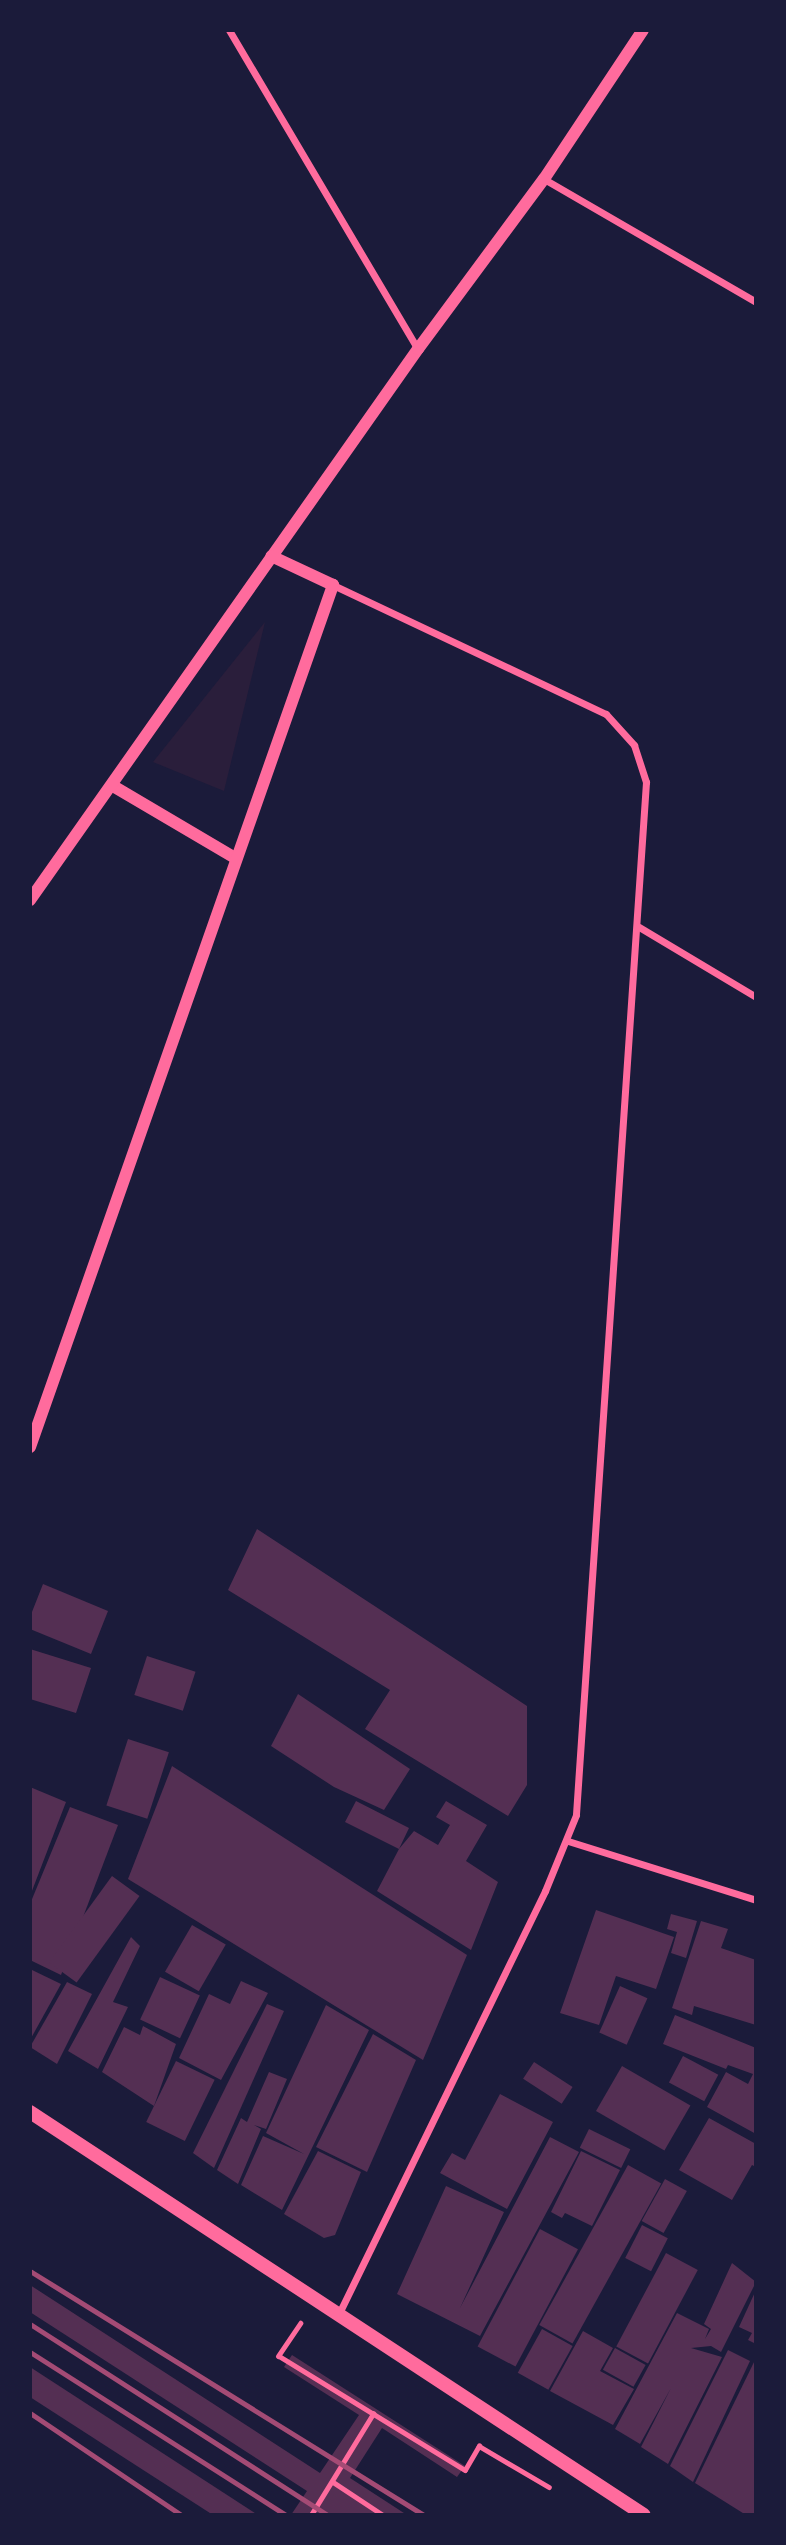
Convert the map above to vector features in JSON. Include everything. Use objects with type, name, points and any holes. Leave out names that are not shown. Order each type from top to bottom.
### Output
[{"type":"main road","points":[[30,2112],[644,2515]]},
{"type":"street","points":[[229,30],[418,349]]},
{"type":"street","points":[[30,900],[113,786],[418,349],[544,179],[643,30]]},
{"type":"street","points":[[544,179],[756,302]]},
{"type":"street","points":[[271,556],[606,714],[634,745],[646,782],[639,927],[581,1784],[568,1841],[339,2313]]},
{"type":"street","points":[[30,1447],[333,585]]},
{"type":"street","points":[[113,786],[235,858]]},
{"type":"street","points":[[639,927],[756,996]]},
{"type":"street","points":[[568,1841],[756,1900]]},
{"type":"path","points":[[317,2299],[279,2356],[465,2470]]},
{"type":"path","points":[[311,2515],[373,2414]]},
{"type":"path","points":[[333,2482],[383,2515]]},
{"type":"shaded area","points":[[265,622],[224,791],[153,762]]},
{"type":"building","points":[[257,1529],[527,1706],[527,1785],[508,1816],[365,1729],[390,1690],[228,1590]]},
{"type":"building","points":[[43,1584],[108,1611],[91,1654],[30,1629],[30,1617]]},
{"type":"building","points":[[30,1649],[91,1668],[76,1713],[30,1699]]},
{"type":"building","points":[[147,1656],[196,1672],[183,1711],[134,1695]]},
{"type":"building","points":[[298,1694],[410,1769],[384,1810],[334,1787],[271,1746]]},
{"type":"building","points":[[128,1739],[169,1752],[147,1819],[106,1806]]},
{"type":"building","points":[[172,1766],[467,1955],[423,2060],[128,1879]]},
{"type":"building","points":[[30,1787],[66,1802],[30,1896]]},
{"type":"building","points":[[356,1801],[409,1828],[399,1849],[345,1822]]},
{"type":"building","points":[[446,1801],[487,1825],[466,1861],[498,1882],[471,1950],[377,1891],[399,1849],[414,1831],[438,1845],[450,1825],[436,1817]]},
{"type":"building","points":[[70,1807],[118,1825],[61,1975],[30,1960],[30,1904]]},
{"type":"building","points":[[112,1876],[140,1896],[77,1983],[49,1963]]},
{"type":"building","points":[[596,1910],[674,1937],[656,1989],[616,1976],[599,2025],[560,2013]]},
{"type":"building","points":[[671,1914],[697,1921],[686,1958],[671,1953],[677,1932],[667,1929]]},
{"type":"building","points":[[701,1921],[728,1929],[721,1948],[756,1960],[756,2025],[694,2006],[692,2015],[672,2008]]},
{"type":"building","points":[[192,1925],[226,1944],[199,1991],[165,1972]]},
{"type":"building","points":[[131,1937],[140,1946],[113,2002],[128,2007],[98,2069],[68,2051]]},
{"type":"building","points":[[30,1969],[61,1984],[30,2040]]},
{"type":"building","points":[[160,1977],[200,1996],[180,2038],[140,2020]]},
{"type":"building","points":[[241,1981],[268,1993],[221,2080],[179,2058],[209,1994],[230,2004]]},
{"type":"building","points":[[67,1982],[92,1994],[57,2064],[30,2047]]},
{"type":"building","points":[[620,1986],[647,1998],[627,2045],[599,2033]]},
{"type":"building","points":[[267,2004],[284,2011],[214,2168],[193,2153]]},
{"type":"building","points":[[326,2005],[369,2030],[282,2210],[241,2185],[263,2136],[304,2154],[266,2133]]},
{"type":"building","points":[[675,2015],[756,2048],[756,2134],[707,2107],[726,2072],[748,2084],[753,2074],[728,2065],[726,2069],[663,2044]]},
{"type":"building","points":[[143,2026],[176,2044],[154,2106],[102,2072],[124,2027],[140,2035]]},
{"type":"building","points":[[373,2034],[416,2060],[367,2172],[316,2147]]},
{"type":"building","points":[[683,2056],[718,2075],[704,2101],[669,2082]]},
{"type":"building","points":[[176,2061],[215,2080],[185,2141],[146,2122]]},
{"type":"building","points":[[534,2062],[573,2087],[562,2104],[523,2079]]},
{"type":"building","points":[[622,2066],[690,2106],[664,2151],[596,2111]]},
{"type":"building","points":[[269,2072],[287,2079],[266,2129],[254,2125],[261,2129],[238,2184],[217,2170],[241,2118],[247,2122]]},
{"type":"building","points":[[500,2094],[553,2122],[507,2209],[440,2173],[452,2153],[465,2160]]},
{"type":"building","points":[[709,2118],[756,2144],[756,2167],[752,2165],[732,2200],[679,2170]]},
{"type":"building","points":[[589,2129],[630,2149],[621,2168],[580,2148]]},
{"type":"building","points":[[550,2137],[579,2152],[480,2336],[397,2294],[446,2186],[504,2212],[460,2308]]},
{"type":"building","points":[[318,2151],[361,2172],[335,2235],[324,2238],[284,2214]]},
{"type":"building","points":[[581,2151],[620,2170],[592,2226],[565,2213],[562,2218],[551,2212]]},
{"type":"building","points":[[628,2165],[661,2183],[573,2343],[539,2325]]},
{"type":"building","points":[[665,2179],[687,2191],[664,2233],[642,2221]]},
{"type":"building","points":[[642,2225],[668,2238],[651,2271],[625,2258]]},
{"type":"building","points":[[540,2229],[578,2249],[516,2367],[478,2346]]},
{"type":"building","points":[[666,2253],[698,2270],[648,2363],[616,2347]]},
{"type":"building","points":[[732,2263],[756,2282],[721,2352],[711,2346],[691,2348],[722,2357],[668,2464],[641,2447],[671,2388],[640,2444],[615,2429],[677,2313],[709,2329],[705,2339],[711,2329],[704,2324]]},
{"type":"building","points":[[30,2285],[320,2473],[359,2415],[284,2367],[292,2355],[465,2466],[457,2477],[382,2428],[350,2478],[407,2515],[291,2515],[307,2491],[30,2312]]},
{"type":"building","points":[[756,2290],[756,2344],[748,2340],[752,2333],[739,2327]]},
{"type":"building","points":[[542,2329],[573,2346],[548,2390],[518,2373]]},
{"type":"building","points":[[583,2331],[613,2348],[600,2371],[634,2389],[613,2425],[550,2391]]},
{"type":"building","points":[[615,2348],[646,2365],[633,2387],[603,2370]]},
{"type":"building","points":[[728,2350],[750,2361],[693,2482],[670,2466]]},
{"type":"building","points":[[756,2358],[756,2515],[746,2515],[695,2483]]},
{"type":"building","points":[[30,2367],[258,2515],[213,2515],[30,2397]]},
{"type":"railway","points":[[30,2271],[424,2515]]},
{"type":"railway","points":[[30,2324],[328,2515]]},
{"type":"railway","points":[[30,2352],[286,2515]]},
{"type":"railway","points":[[30,2413],[181,2515]]}]
